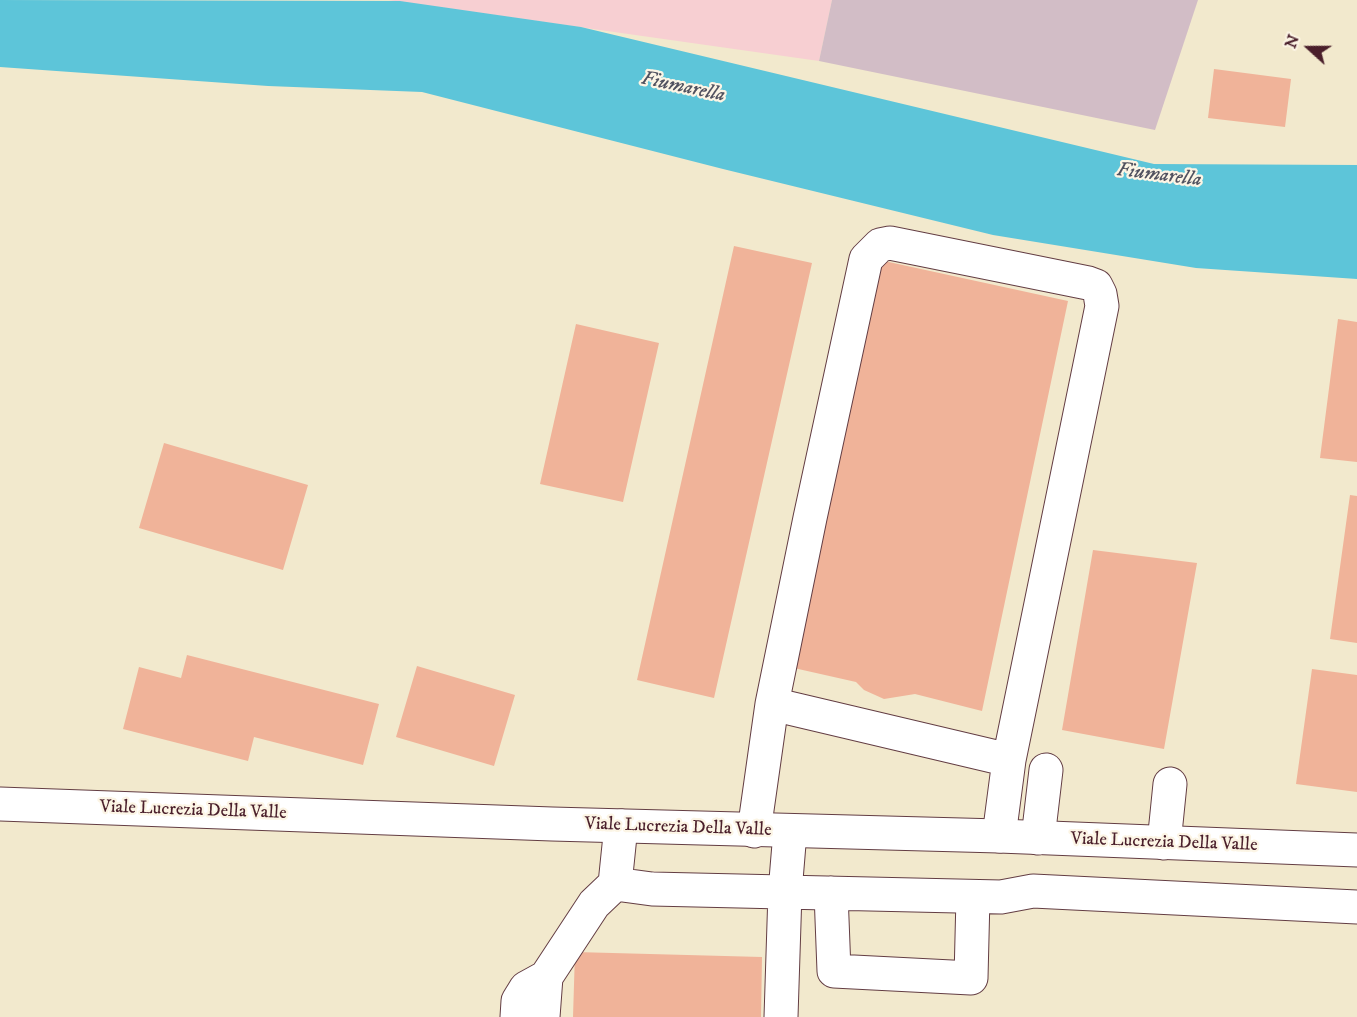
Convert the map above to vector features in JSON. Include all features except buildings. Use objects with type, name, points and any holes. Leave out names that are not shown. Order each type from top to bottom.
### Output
[{"type":"main road","points":[[754,831],[772,704],[866,259],[880,245],[890,243],[1088,282],[1096,286],[1100,294],[1102,306],[1009,759],[999,836]]},
{"type":"main road","points":[[772,704],[1009,759]]},
{"type":"main road","points":[[1038,838],[1046,770]]},
{"type":"main road","points":[[1164,843],[1170,784]]},
{"type":"main road","name":"Viale Lucrezia Della Valle","points":[[0,804],[754,831],[999,836],[1357,850]]},
{"type":"main road","points":[[543,1017],[546,977],[594,904],[615,884],[621,826]]},
{"type":"main road","points":[[781,1017],[785,892],[790,832]]},
{"type":"main road","points":[[615,884],[652,889],[973,897],[1001,897],[1033,891],[1357,907]]},
{"type":"main road","points":[[831,893],[834,971],[971,978],[973,897]]},
{"type":"main road","points":[[517,1017],[518,1001],[526,987],[546,977]]},
{"type":"shaded area","points":[[388,0],[832,0],[819,61]]},
{"type":"shaded area","points":[[832,0],[1198,0],[1155,130],[819,61]]},
{"type":"water","name":"Fiumarella","points":[[0,0],[400,1],[581,27],[1154,164],[1357,165],[1357,279],[1196,268],[993,235],[422,92],[268,86],[0,67]]}]
